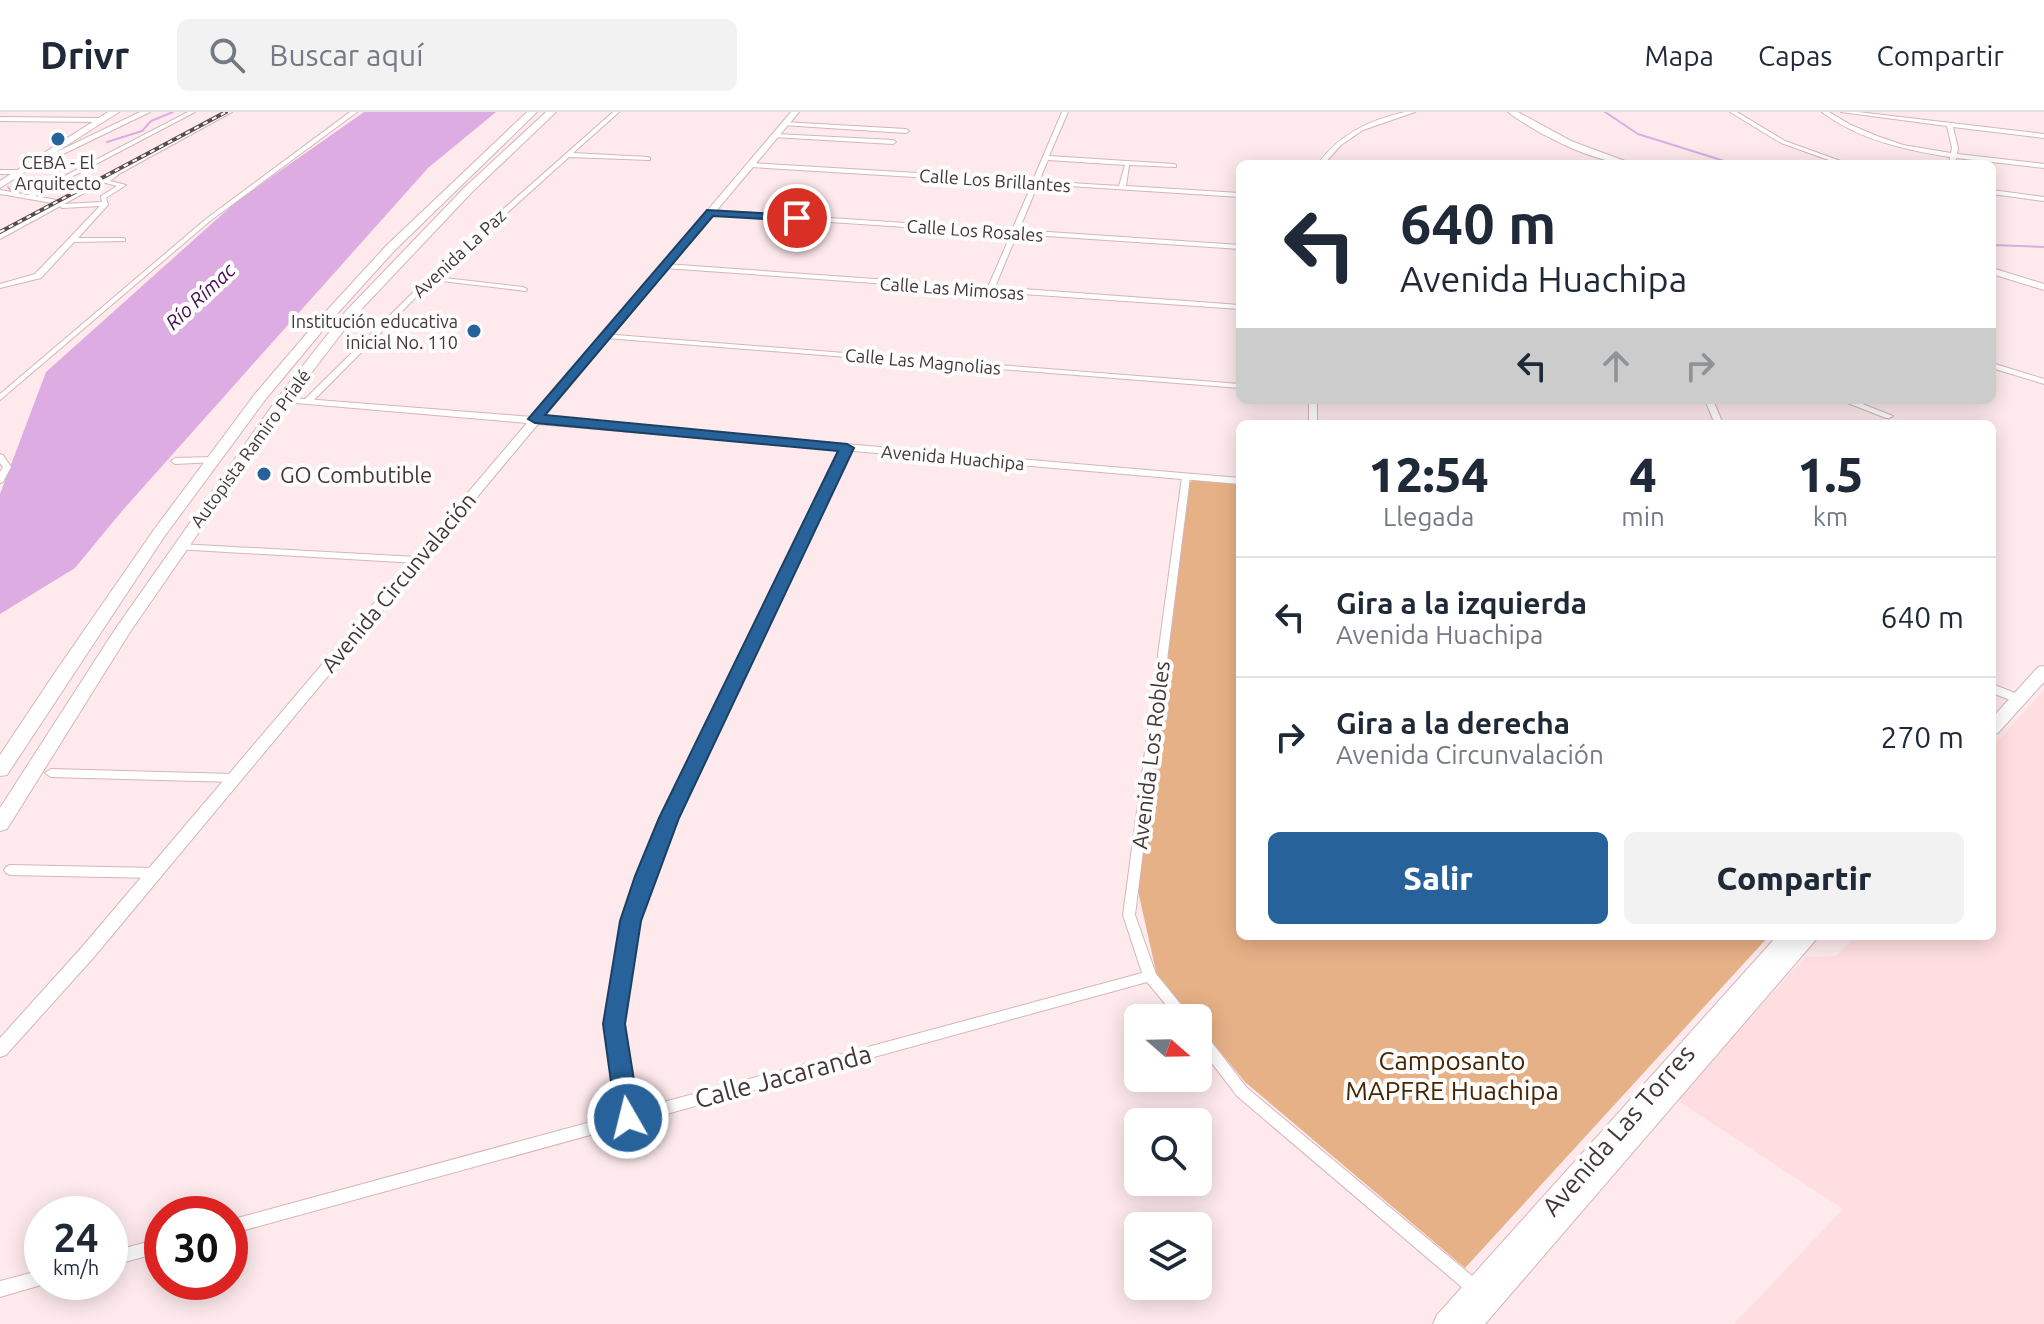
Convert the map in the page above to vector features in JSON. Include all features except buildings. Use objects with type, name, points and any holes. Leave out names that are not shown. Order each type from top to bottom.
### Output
[{"type":"main road","points":[[0,184],[114,112]]},
{"type":"main road","name":"Autopista Ramiro Prialé","points":[[0,770],[89,633],[213,460],[301,347],[448,189],[532,112]]},
{"type":"main road","name":"Autopista Ramiro Prialé","points":[[0,824],[179,547],[284,399],[350,314],[468,190],[551,112]]},
{"type":"main road","points":[[1512,112],[1568,143],[1617,160]]},
{"type":"main road","points":[[1996,272],[2044,287]]},
{"type":"main road","points":[[284,399],[275,397],[274,392],[296,361],[301,347]]},
{"type":"main road","points":[[1996,718],[2005,694],[2044,654]]},
{"type":"main road","points":[[2005,694],[2044,671]]},
{"type":"main road","name":"Avenida Las Torres","points":[[1468,1324],[1483,1295],[1787,940]]},
{"type":"main road","name":"Avenida Las Torres","points":[[1446,1324],[1483,1295],[1804,940]]},
{"type":"street","points":[[0,172],[19,172],[146,112]]},
{"type":"street","points":[[28,197],[192,112]]},
{"type":"street","points":[[0,236],[228,112]]},
{"type":"street","points":[[0,398],[208,220],[354,112]]},
{"type":"street","name":"Avenida La Paz","points":[[308,401],[430,278],[616,112]]},
{"type":"street","name":"Avenida Circunvalación","points":[[0,1050],[155,873],[795,112]]},
{"type":"street","points":[[990,291],[1065,112]]},
{"type":"street","points":[[1325,160],[1343,140],[1367,125],[1412,112]]},
{"type":"street","points":[[1733,112],[1771,136],[1833,160]]},
{"type":"street","points":[[1825,112],[1844,125],[1921,149],[1995,160]]},
{"type":"street","points":[[1844,112],[2044,136]]},
{"type":"street","points":[[0,119],[102,117]]},
{"type":"street","points":[[784,124],[906,131]]},
{"type":"street","points":[[1950,125],[1953,160]]},
{"type":"street","points":[[775,136],[893,142]]},
{"type":"street","points":[[567,155],[648,159]]},
{"type":"street","points":[[1045,158],[1174,166]]},
{"type":"street","points":[[1996,160],[2044,166]]},
{"type":"street","points":[[106,204],[103,197],[123,184],[105,181],[137,162]]},
{"type":"street","name":"Calle Los Brillantes","points":[[750,165],[1236,195]]},
{"type":"street","points":[[1122,188],[1127,166]]},
{"type":"street","points":[[837,183],[845,171]]},
{"type":"street","points":[[0,192],[60,202],[62,206],[106,204]]},
{"type":"street","points":[[1996,193],[2044,199]]},
{"type":"street","points":[[0,286],[38,276],[106,204]]},
{"type":"street","name":"Calle Los Rosales","points":[[710,212],[1236,247]]},
{"type":"street","points":[[74,240],[123,240]]},
{"type":"street","name":"Calle Las Mimosas","points":[[665,266],[1236,307]]},
{"type":"street","points":[[430,278],[523,289]]},
{"type":"street","name":"Calle Las Magnolias","points":[[606,336],[1236,386]]},
{"type":"street","points":[[1996,366],[2044,382]]},
{"type":"street","name":"Avenida Huachipa","points":[[284,399],[1236,481]]},
{"type":"street","points":[[1855,404],[1889,416]]},
{"type":"street","points":[[628,1118],[614,1024],[631,921],[645,876],[669,818],[847,448]]},
{"type":"street","points":[[0,457],[7,467],[0,480]]},
{"type":"street","points":[[175,461],[213,460]]},
{"type":"street","name":"Avenida Los Robles","points":[[1173,1004],[1150,976],[1129,915],[1186,477]]},
{"type":"street","points":[[179,547],[417,560]]},
{"type":"street","points":[[51,773],[234,778]]},
{"type":"street","points":[[10,870],[155,873]]},
{"type":"street","name":"Calle Jacaranda","points":[[248,1222],[1150,976]]},
{"type":"street","points":[[1212,1053],[1242,1092],[1483,1295]]},
{"type":"street","points":[[0,1289],[24,1283]]},
{"type":"shaded area","points":[[2044,690],[2044,1324],[1734,1324],[1843,1209],[1675,1099],[1805,957],[1836,956],[1849,940],[1996,940],[1996,743]]},
{"type":"green space","name":"Camposanto MAPFRE Huachipa","points":[[1197,479],[1236,483],[1236,940],[1765,940],[1465,1268],[1245,1082],[1212,1042],[1212,1004],[1180,1004],[1157,976],[1138,891],[1188,483]]},
{"type":"water","name":"Río Rímac","points":[[364,112],[496,112],[428,168],[122,511],[75,568],[0,614],[0,494],[46,372],[236,202]]},
{"type":"waterway","points":[[107,142],[142,131],[151,121],[173,112]]},
{"type":"waterway","points":[[1605,112],[1638,134],[1721,160]]},
{"type":"waterway","points":[[8,187],[11,191],[27,194]]},
{"type":"waterway","points":[[1996,245],[2044,247]]},
{"type":"railway","points":[[0,232],[226,112]]},
{"type":"place","name":"CEBA - El Arquitecto","points":[[58,139]]},
{"type":"place","name":"Institución educativa inicial No. 110","points":[[474,331]]},
{"type":"place","name":"GO Combutible","points":[[264,474]]},
{"type":"route","points":[[628,1118],[614,1024],[631,921],[645,876],[669,818],[847,448],[535,419],[710,212],[797,218]]}]
